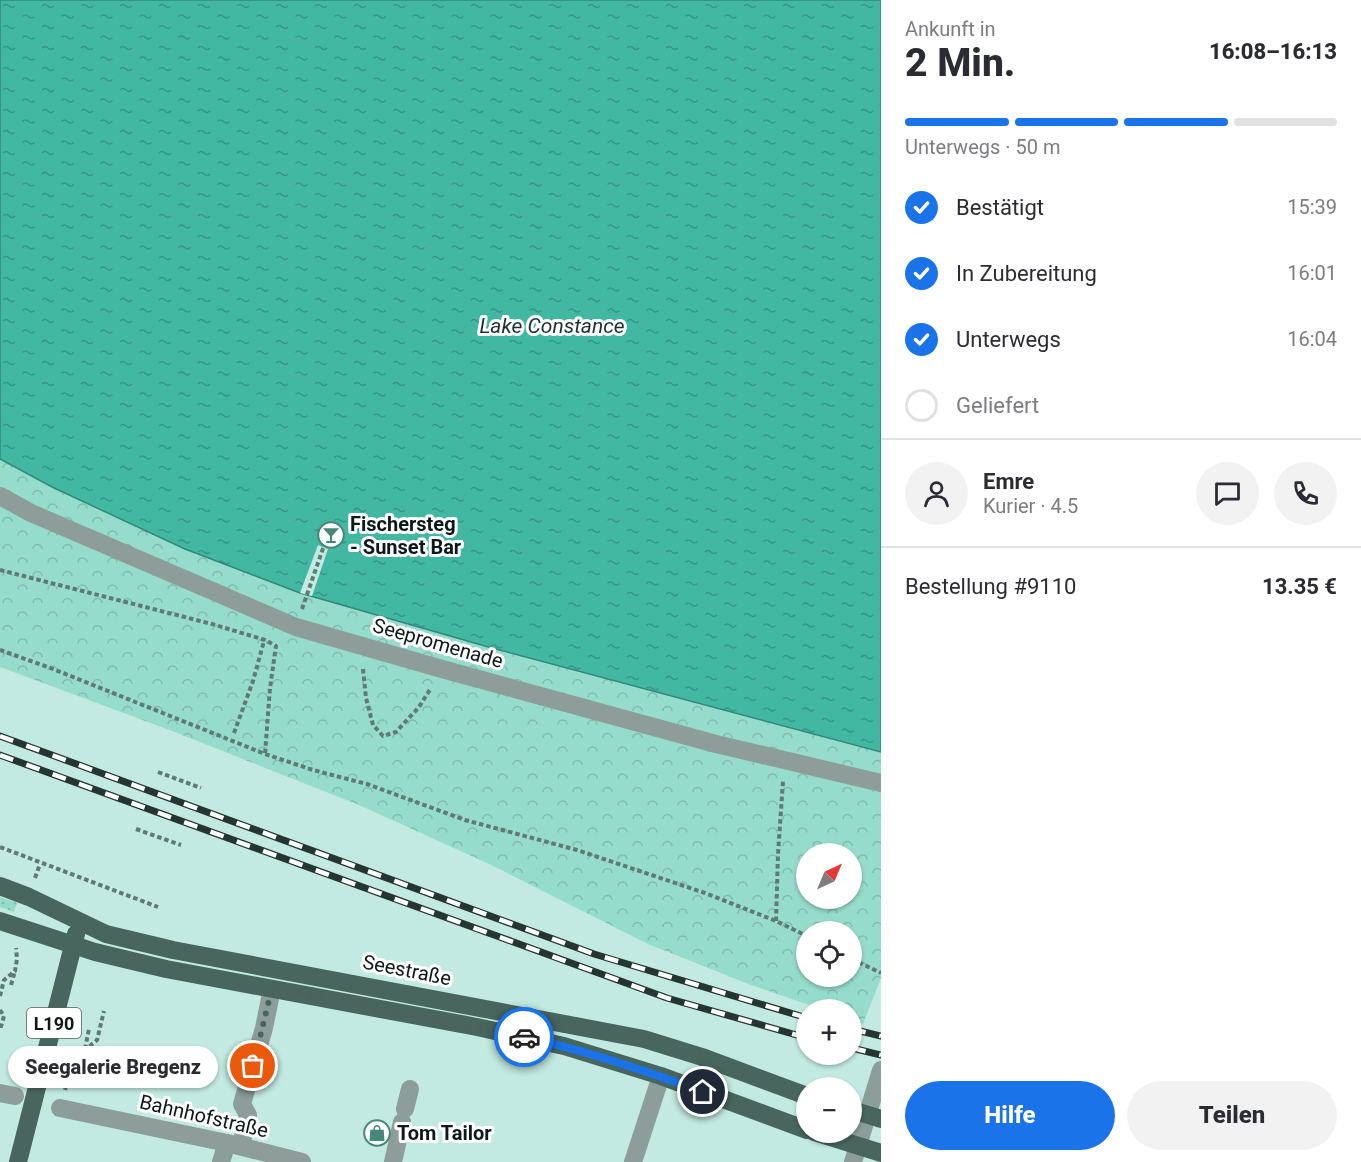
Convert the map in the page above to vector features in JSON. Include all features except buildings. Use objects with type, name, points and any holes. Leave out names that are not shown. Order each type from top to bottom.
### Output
[{"type":"main road","name":"Seestraße","points":[[0,886],[106,934],[173,950],[644,1039],[702,1057],[796,1092]]},
{"type":"main road","points":[[0,921],[73,945],[166,969],[466,1025],[564,1046],[661,1076],[796,1126]]},
{"type":"main road","name":"L190","points":[[18,1162],[80,921]]},
{"type":"main road","points":[[834,1143],[854,1154],[881,1153]]},
{"type":"street","name":"Seepromenade","points":[[0,496],[31,513],[296,627],[442,669],[786,761],[881,783]]},
{"type":"street","points":[[221,1162],[234,1144],[248,1115],[242,1104],[264,1028],[272,988]]},
{"type":"street","points":[[854,1154],[881,1071]]},
{"type":"street","points":[[633,1162],[661,1076]]},
{"type":"street","points":[[393,1162],[410,1089]]},
{"type":"street","name":"Bahnhofstraße","points":[[60,1108],[234,1144],[302,1162]]},
{"type":"path","points":[[296,627],[328,534]]},
{"type":"path","points":[[0,570],[212,624],[276,646],[265,754]]},
{"type":"path","points":[[234,733],[273,618]]},
{"type":"path","points":[[360,644],[366,698],[373,725],[383,736],[396,732],[419,707],[442,669]]},
{"type":"path","points":[[0,650],[265,754],[313,770],[367,784],[465,820],[577,850],[705,893],[796,931]]},
{"type":"path","points":[[776,921],[778,854],[786,761]]},
{"type":"path","points":[[158,772],[201,788]]},
{"type":"path","points":[[136,829],[181,845]]},
{"type":"path","points":[[0,847],[158,907]]},
{"type":"path","points":[[10,985],[17,959],[14,938],[18,927]]},
{"type":"path","points":[[862,963],[881,973]]},
{"type":"path","points":[[0,996],[4,980],[15,970]]},
{"type":"path","points":[[0,1030],[5,1007]]},
{"type":"path","points":[[0,1010],[4,1016]]},
{"type":"path","points":[[60,1108],[73,1060],[97,1040],[104,1011]]},
{"type":"path","points":[[85,1050],[89,1029]]},
{"type":"green space","points":[[0,459],[52,487],[185,549],[300,593],[492,648],[881,752],[881,978],[863,1024],[862,999],[796,1000],[751,985],[648,944],[489,864],[359,805],[172,731],[0,667]]},
{"type":"green space","points":[[0,897],[17,903],[14,912],[0,907]]},
{"type":"water","name":"Lake Constance","points":[[0,0],[881,0],[881,752],[492,648],[300,593],[185,549],[52,487],[0,459]]},
{"type":"pier","points":[[318,545],[328,549],[312,596],[300,593]]},
{"type":"railway","points":[[0,736],[594,954],[796,1015]]},
{"type":"railway","points":[[0,755],[667,998],[796,1035]]},
{"type":"railway","points":[[862,1031],[881,1036]]},
{"type":"railway","points":[[862,1050],[881,1055]]},
{"type":"way so far","points":[[253,1066],[272,988],[524,1037]]},
{"type":"place","name":"Fischersteg - Sunset Bar","points":[[331,535]]},
{"type":"place","name":"Seegalerie Bregenz","points":[[253,1066]]},
{"type":"place","name":"Tom Tailor","points":[[377,1133]]},
{"type":"route","points":[[524,1037],[629,1065],[703,1092]]}]
